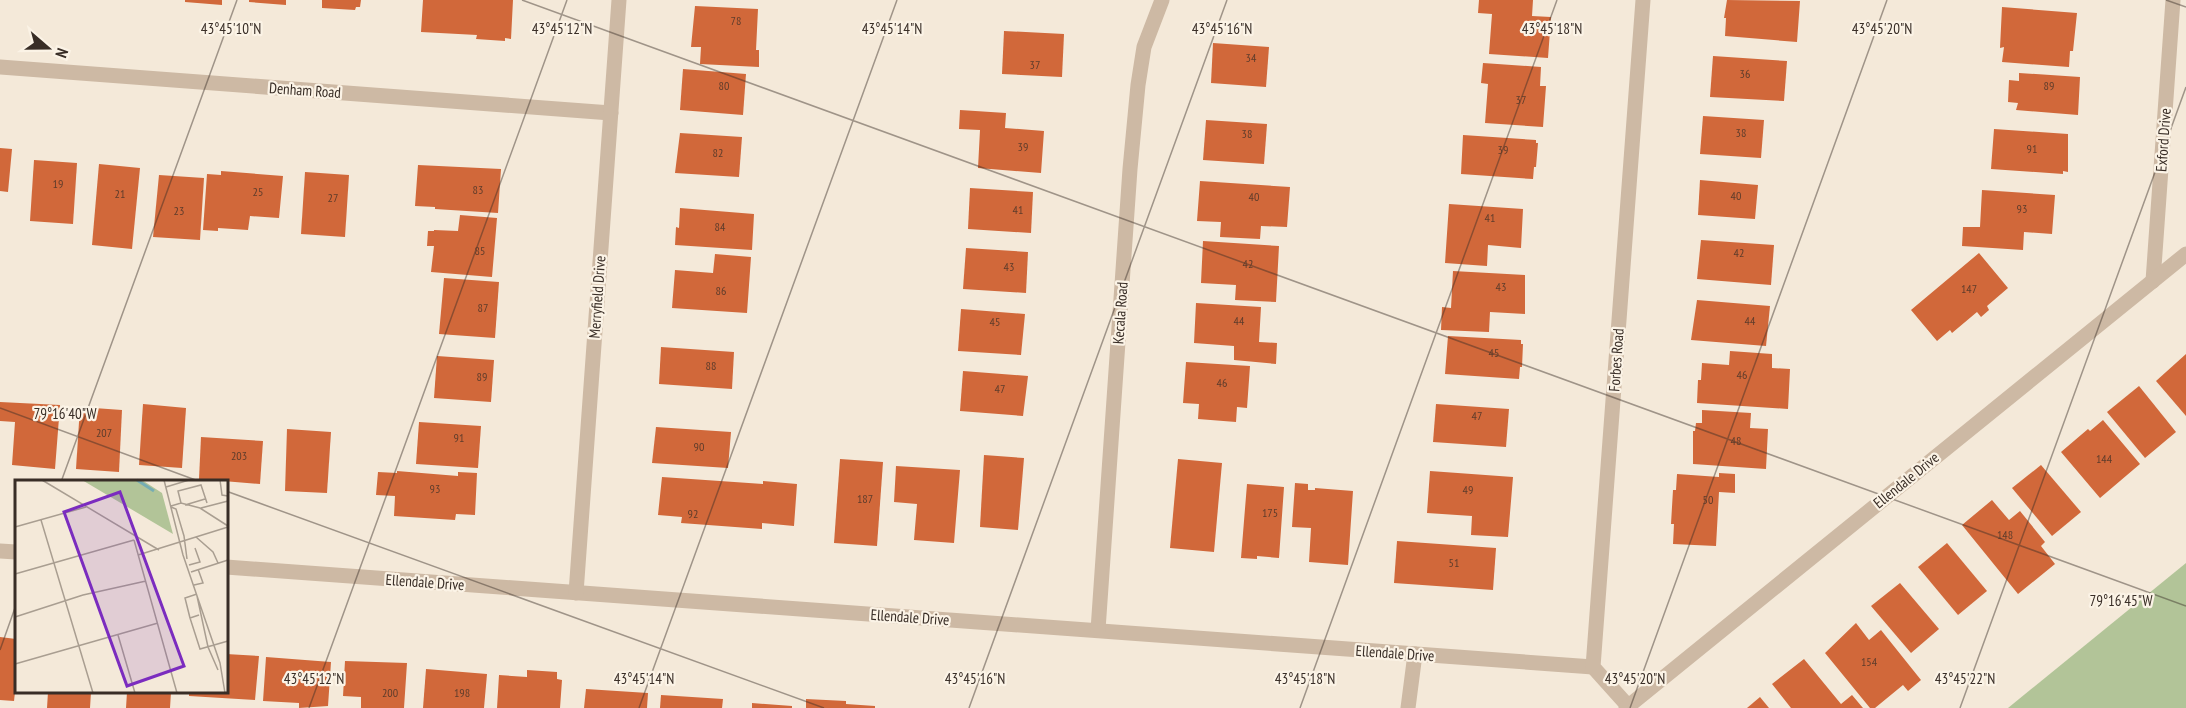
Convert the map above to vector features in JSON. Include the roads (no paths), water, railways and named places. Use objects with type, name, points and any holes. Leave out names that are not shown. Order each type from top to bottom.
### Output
[{"type":"street","name":"Merryfield Drive","points":[[576,593],[619,0]]},
{"type":"street","name":"Kecala Road","points":[[1098,630],[1130,169],[1138,85],[1144,47],[1162,0]]},
{"type":"street","name":"Forbes Road","points":[[1593,668],[1643,0]]},
{"type":"street","name":"Exford Drive","points":[[2153,281],[2173,0]]},
{"type":"street","name":"Denham Road","points":[[0,67],[611,112]]},
{"type":"street","name":"Ellendale Drive","points":[[1627,707],[2186,254]]},
{"type":"street","points":[[0,551],[15,552]]},
{"type":"street","name":"Ellendale Drive","points":[[228,567],[1593,668]]},
{"type":"street","points":[[1408,708],[1416,654]]},
{"type":"street","points":[[1593,668],[1627,707]]}]
